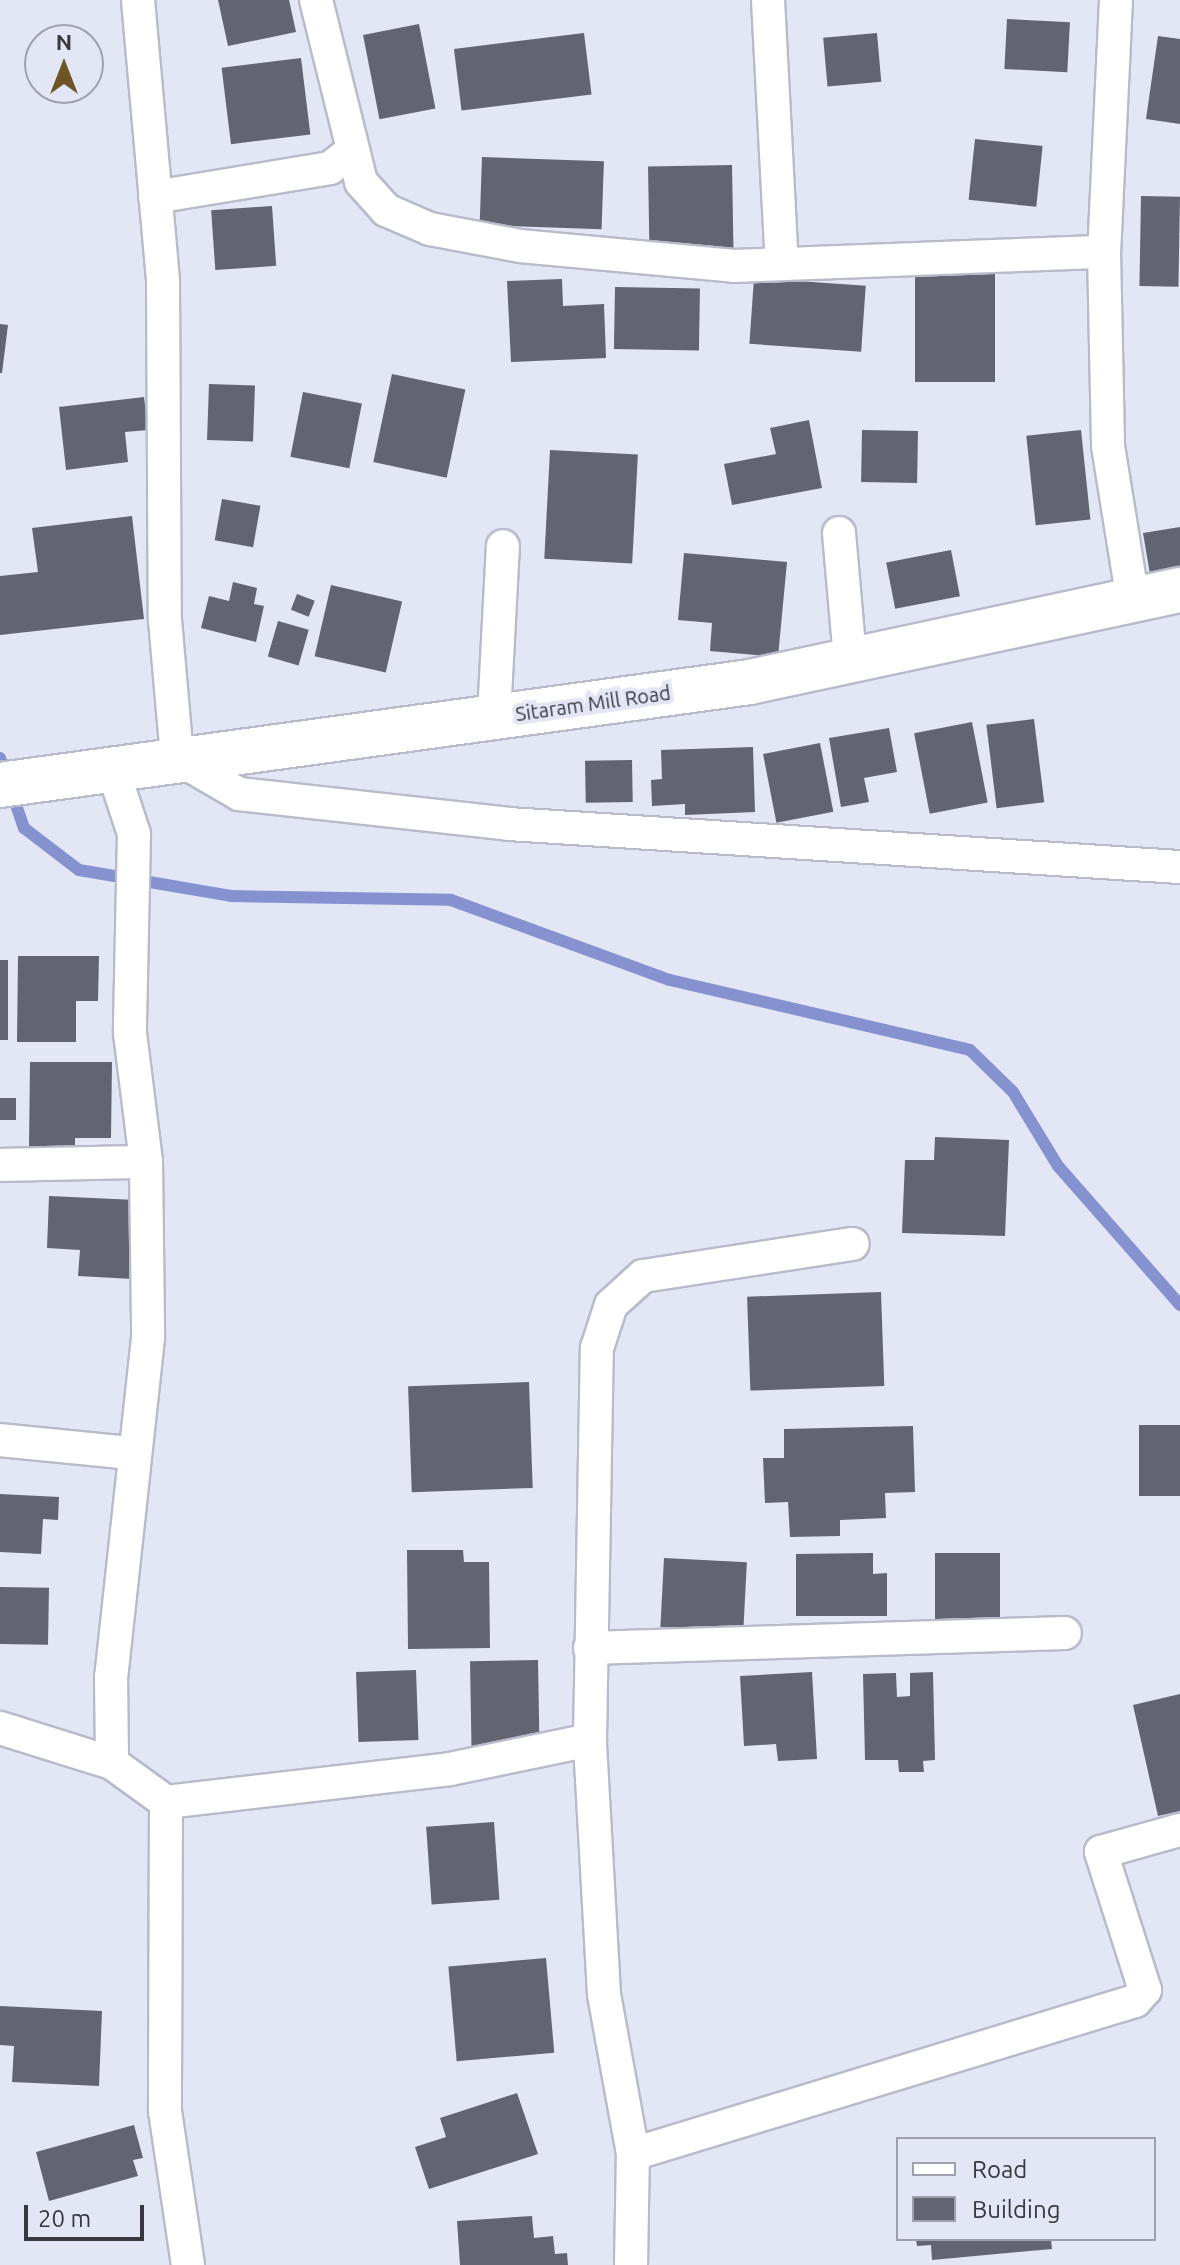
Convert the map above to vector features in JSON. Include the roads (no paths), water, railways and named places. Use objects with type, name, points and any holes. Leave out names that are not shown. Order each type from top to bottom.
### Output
[{"type":"main road","name":"Sitaram Mill Road","points":[[0,785],[111,764],[177,758],[750,682],[1180,590]]},
{"type":"street","points":[[138,0],[163,282],[165,620],[177,758],[239,794],[509,824],[1180,867]]},
{"type":"street","points":[[316,0],[361,182],[386,210],[430,229],[520,246],[782,264],[1104,252]]},
{"type":"street","points":[[768,0],[782,264]]},
{"type":"street","points":[[1116,0],[1104,252],[1108,446],[1133,601]]},
{"type":"street","points":[[155,197],[330,168],[353,150]]},
{"type":"street","points":[[839,533],[850,660]]},
{"type":"street","points":[[494,716],[503,546]]},
{"type":"street","points":[[111,764],[134,834],[130,1033],[146,1162],[148,1338],[131,1453],[111,1677],[112,1763]]},
{"type":"street","points":[[0,1165],[146,1162]]},
{"type":"street","points":[[631,2265],[633,2154],[604,1994],[590,1740],[590,1462],[597,1348],[611,1305],[643,1276],[853,1244]]},
{"type":"street","points":[[0,1440],[131,1453]]},
{"type":"street","points":[[590,1648],[1065,1633]]},
{"type":"street","points":[[0,1728],[112,1763],[166,1802],[450,1769],[590,1740]]},
{"type":"street","points":[[166,1802],[165,2111],[188,2265]]},
{"type":"street","points":[[633,2154],[1135,2001],[1145,1990],[1101,1852],[1180,1830]]},
{"type":"waterway","points":[[0,758],[24,828],[79,870],[231,896],[451,900],[670,980],[970,1050],[1013,1092],[1058,1166],[1180,1305]]}]
